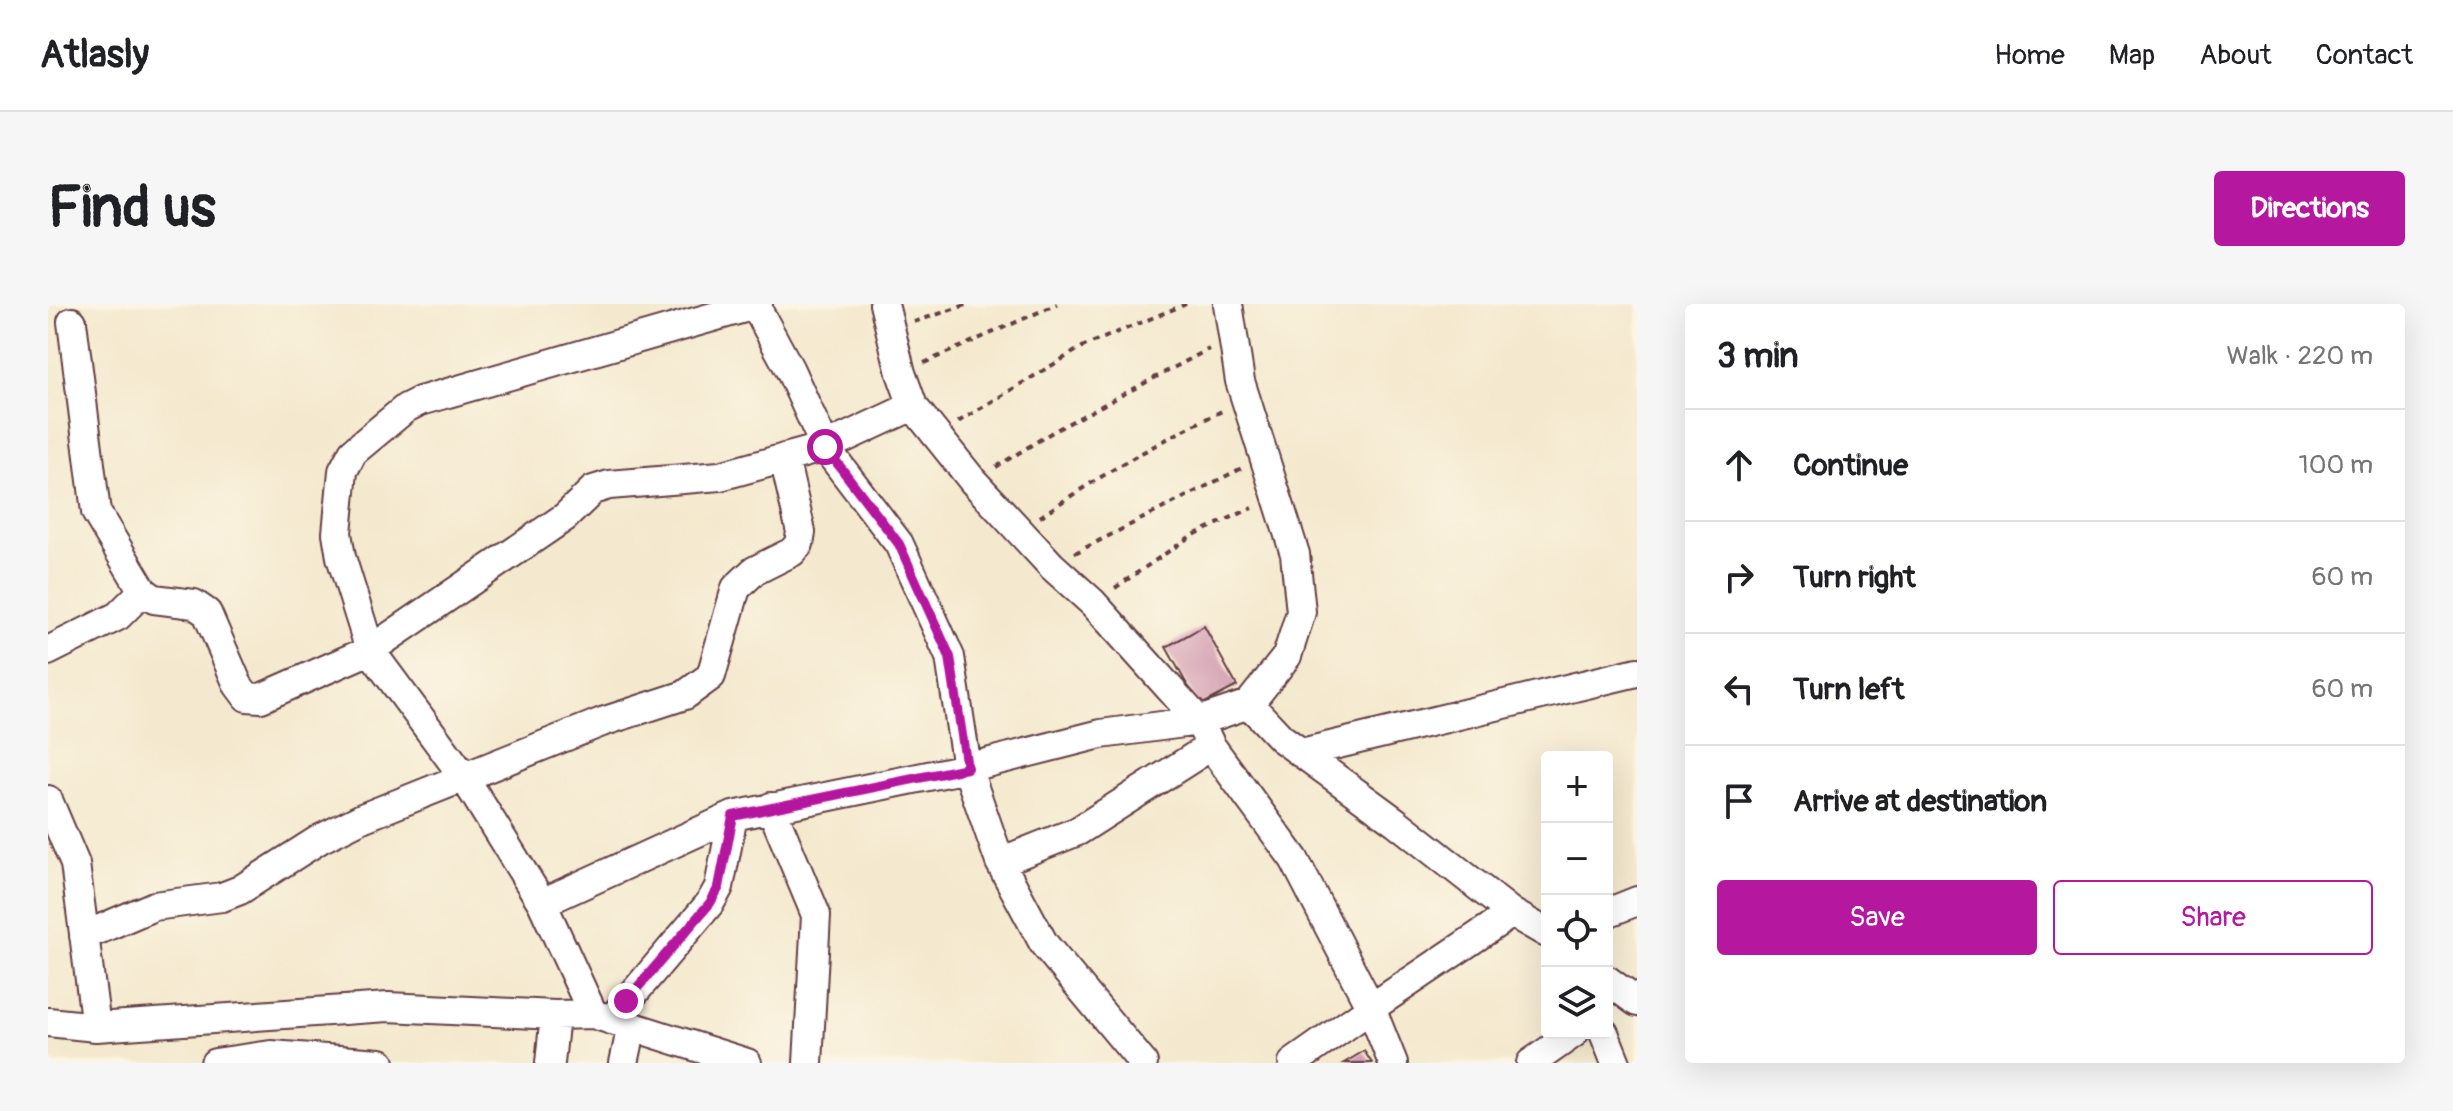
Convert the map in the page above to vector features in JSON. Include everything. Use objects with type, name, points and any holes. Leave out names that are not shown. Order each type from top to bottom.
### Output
[{"type":"street","points":[[1000,862],[1078,831],[1205,733],[1249,704],[1287,656],[1301,612],[1295,554],[1246,399],[1228,304]]},
{"type":"street","points":[[624,1063],[612,1020],[542,903],[464,777],[370,650],[341,557],[337,533],[343,471],[353,452],[406,408],[420,401],[757,305],[825,447],[899,544],[950,657],[967,768],[1000,862],[1044,944],[1143,1063]]},
{"type":"street","points":[[888,317],[901,373],[913,406],[973,481],[1052,566],[1093,603],[1205,733],[1294,859],[1371,1008],[1393,1063]]},
{"type":"street","points":[[72,322],[96,512],[143,591],[154,599],[194,604],[207,613],[238,685],[247,697],[261,698],[370,650],[565,517],[593,490],[609,485],[720,476],[825,447],[913,406]]},
{"type":"street","points":[[84,936],[154,906],[222,897],[240,890],[320,839],[362,818],[602,722],[685,695],[711,676],[736,588],[754,571],[792,552],[799,544],[801,532],[784,458]]},
{"type":"street","points":[[48,651],[118,616],[143,591]]},
{"type":"street","points":[[1301,753],[1637,672]]},
{"type":"street","points":[[1249,704],[1281,738],[1396,822],[1512,913],[1541,930]]},
{"type":"street","points":[[542,903],[733,816],[967,768],[1101,734],[1205,733]]},
{"type":"street","points":[[48,800],[75,864],[96,1027]]},
{"type":"street","points":[[771,807],[816,915],[808,1063]]},
{"type":"street","points":[[612,1020],[710,903],[719,887],[733,816]]},
{"type":"street","points":[[1613,911],[1637,901]]},
{"type":"street","points":[[1293,1063],[1512,913]]},
{"type":"street","points":[[1613,984],[1637,1002]]},
{"type":"street","points":[[48,1022],[96,1027],[388,1007],[555,1015],[612,1020],[716,1058],[747,1063]]},
{"type":"street","points":[[550,1063],[555,1015]]},
{"type":"street","points":[[1531,1063],[1565,1039]]},
{"type":"street","points":[[1606,1039],[1616,1063]]},
{"type":"street","points":[[215,1063],[271,1055],[380,1063]]},
{"type":"path","points":[[888,317],[969,304]]},
{"type":"path","points":[[901,373],[1057,304]]},
{"type":"path","points":[[936,436],[1084,346],[1186,304]]},
{"type":"path","points":[[973,481],[1054,431],[1232,336]]},
{"type":"path","points":[[1021,530],[1085,486],[1174,434],[1246,399]]},
{"type":"path","points":[[1052,566],[1263,458]]},
{"type":"path","points":[[1093,603],[1191,536],[1276,498]]},
{"type":"building","points":[[1204,626],[1237,686],[1199,706],[1166,647]]},
{"type":"building","points":[[1364,1051],[1372,1063],[1344,1063]]},
{"type":"route","points":[[626,1001],[710,903],[719,887],[733,816],[967,768],[950,657],[899,544],[825,447]]}]
